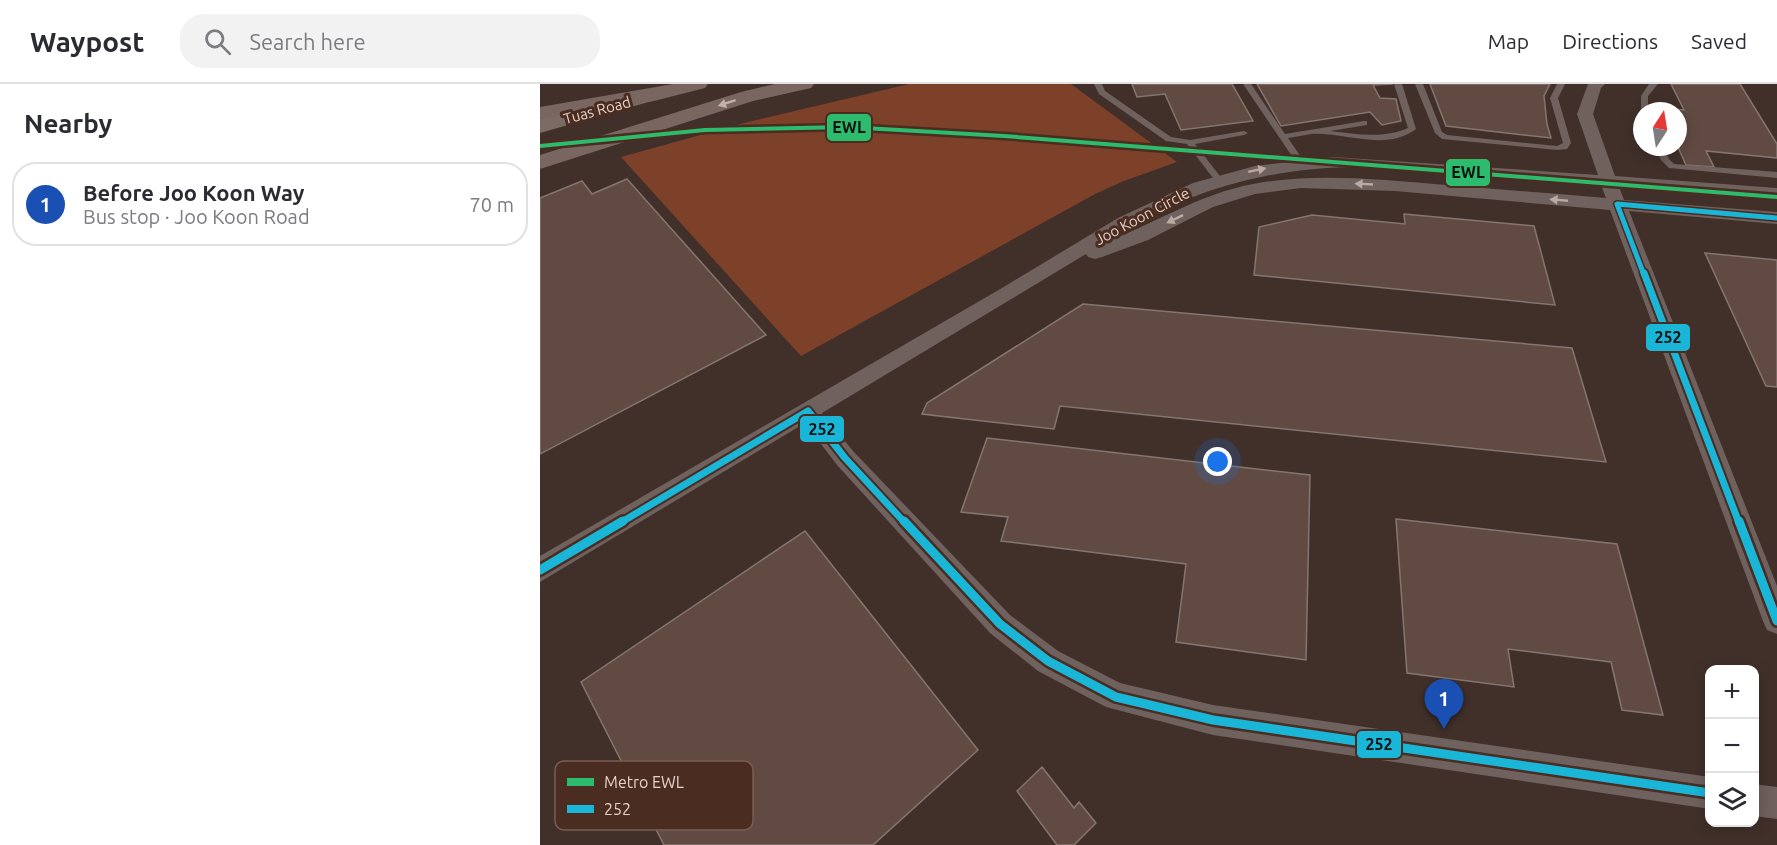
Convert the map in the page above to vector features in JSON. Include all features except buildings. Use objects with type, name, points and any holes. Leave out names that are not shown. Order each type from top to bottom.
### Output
[{"type":"highway","points":[[540,113],[654,95],[698,84]]},
{"type":"highway","points":[[540,162],[748,96],[804,84]]},
{"type":"main road","name":"Tuas Road","points":[[540,126],[654,95]]},
{"type":"street","points":[[1598,84],[1594,86],[1585,114],[1617,204],[1777,621]]},
{"type":"street","name":"Joo Koon Circle","points":[[540,570],[1050,269],[1125,222],[1165,201],[1219,180],[1254,170],[1301,163],[1362,162],[1777,193]]},
{"type":"street","name":"Joo Koon Circle","points":[[1050,269],[1140,236],[1207,203],[1274,186],[1341,183],[1395,186],[1777,218]]},
{"type":"street","points":[[808,411],[845,458],[1000,624],[1048,661],[1116,697],[1213,720],[1705,792]]},
{"type":"street","points":[[1759,801],[1777,803]]},
{"type":"lane","points":[[1098,84],[1102,92],[1156,132],[1169,138],[1190,142],[1244,133]]},
{"type":"lane","points":[[1247,84],[1301,163]]},
{"type":"lane","points":[[1314,132],[1381,137],[1405,133],[1412,129],[1398,84]]},
{"type":"lane","points":[[1419,84],[1439,133],[1445,137],[1557,148],[1564,147],[1567,143],[1554,98],[1561,84]]},
{"type":"lane","points":[[1642,102],[1648,88],[1654,84]]},
{"type":"lane","points":[[1282,137],[1364,123]]},
{"type":"lane","points":[[1190,142],[1219,180]]},
{"type":"lane","points":[[1663,156],[1672,166],[1777,175]]},
{"type":"shaded area","points":[[909,84],[1071,84],[1177,162],[1097,193],[801,356],[621,157],[744,123]]},
{"type":"metro line","name":"EWL","points":[[540,146],[705,130],[847,127],[1004,136],[1777,197]]},
{"type":"transit line","name":"252","points":[[1777,218],[1617,204],[1777,621]]},
{"type":"transit line","name":"252","points":[[540,570],[808,411],[845,458],[1000,624],[1048,661],[1116,697],[1213,720],[1705,792]]},
{"type":"place","name":"Before Joo Koon Way","points":[[1444,729]]}]
